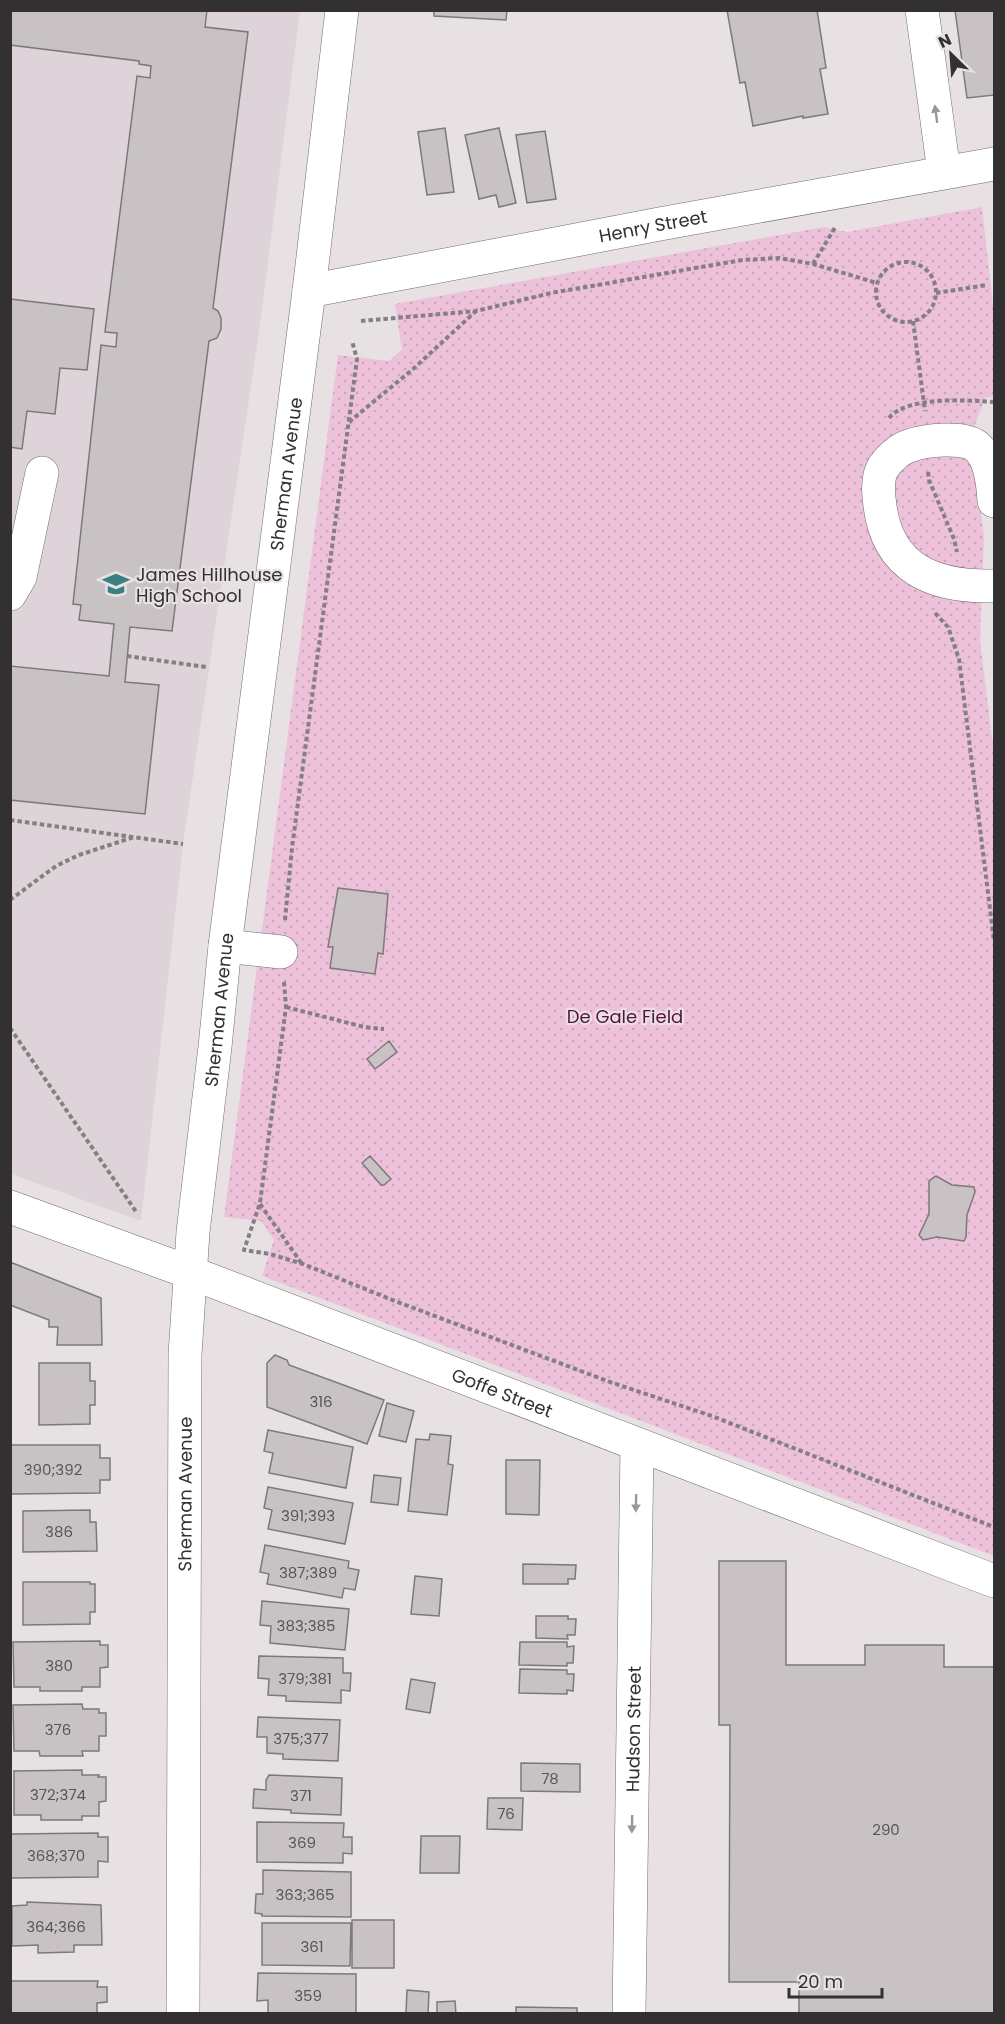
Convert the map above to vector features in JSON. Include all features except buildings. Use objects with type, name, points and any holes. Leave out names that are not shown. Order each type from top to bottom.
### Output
[{"type":"main road","name":"Sherman Avenue","points":[[183,2013],[185,1355],[189,1272],[225,946],[309,291],[342,10]]},
{"type":"main road","points":[[922,10],[944,172]]},
{"type":"main road","name":"Henry Street","points":[[309,291],[944,172],[994,168]]},
{"type":"main road","points":[[994,501],[990,470],[983,454],[975,445],[963,440],[943,440],[909,446],[894,455],[883,468],[879,484],[882,523],[888,539],[899,556],[913,568],[933,578],[957,585],[994,587]]},
{"type":"main road","points":[[10,594],[20,578],[42,473]]},
{"type":"main road","points":[[225,946],[281,952]]},
{"type":"main road","name":"Goffe Street","points":[[10,1207],[189,1272],[994,1581]]},
{"type":"main road","name":"Hudson Street","points":[[629,2013],[637,1445]]},
{"type":"path","points":[[813,264],[836,226]]},
{"type":"path","points":[[361,321],[476,311],[551,293],[742,260],[779,258],[813,264],[877,283]]},
{"type":"path","points":[[911,262],[927,271],[934,281],[936,293],[929,311],[922,317],[912,321],[900,321],[888,316],[880,307],[876,295],[877,283],[883,272],[893,264],[911,262]]},
{"type":"path","points":[[936,293],[987,285]]},
{"type":"path","points":[[348,423],[476,311]]},
{"type":"path","points":[[352,341],[357,358],[292,848],[281,952],[286,1007],[260,1203],[244,1250],[270,1254],[303,1264],[395,1302],[610,1382],[712,1416],[994,1527]]},
{"type":"path","points":[[932,610],[948,627],[959,660],[994,940]]},
{"type":"path","points":[[127,656],[206,667]]},
{"type":"path","points":[[10,820],[183,844]]},
{"type":"path","points":[[10,900],[56,866],[79,855],[134,837]]},
{"type":"path","points":[[286,1007],[384,1029]]},
{"type":"path","points":[[10,1028],[137,1214]]},
{"type":"path","points":[[260,1203],[303,1264]]},
{"type":"shaded area","name":"James Hillhouse High School","points":[[10,11],[300,11],[260,325],[183,844],[141,1221],[11,1174]]},
{"type":"green space","name":"De Gale Field","points":[[982,207],[994,314],[994,396],[985,398],[975,424],[975,472],[984,536],[980,641],[994,753],[994,1556],[262,1276],[274,1240],[261,1221],[224,1217],[338,355],[389,361],[402,350],[395,304],[824,227],[847,232]]},
{"type":"place","name":"James Hillhouse High School","points":[[116,584]]}]
